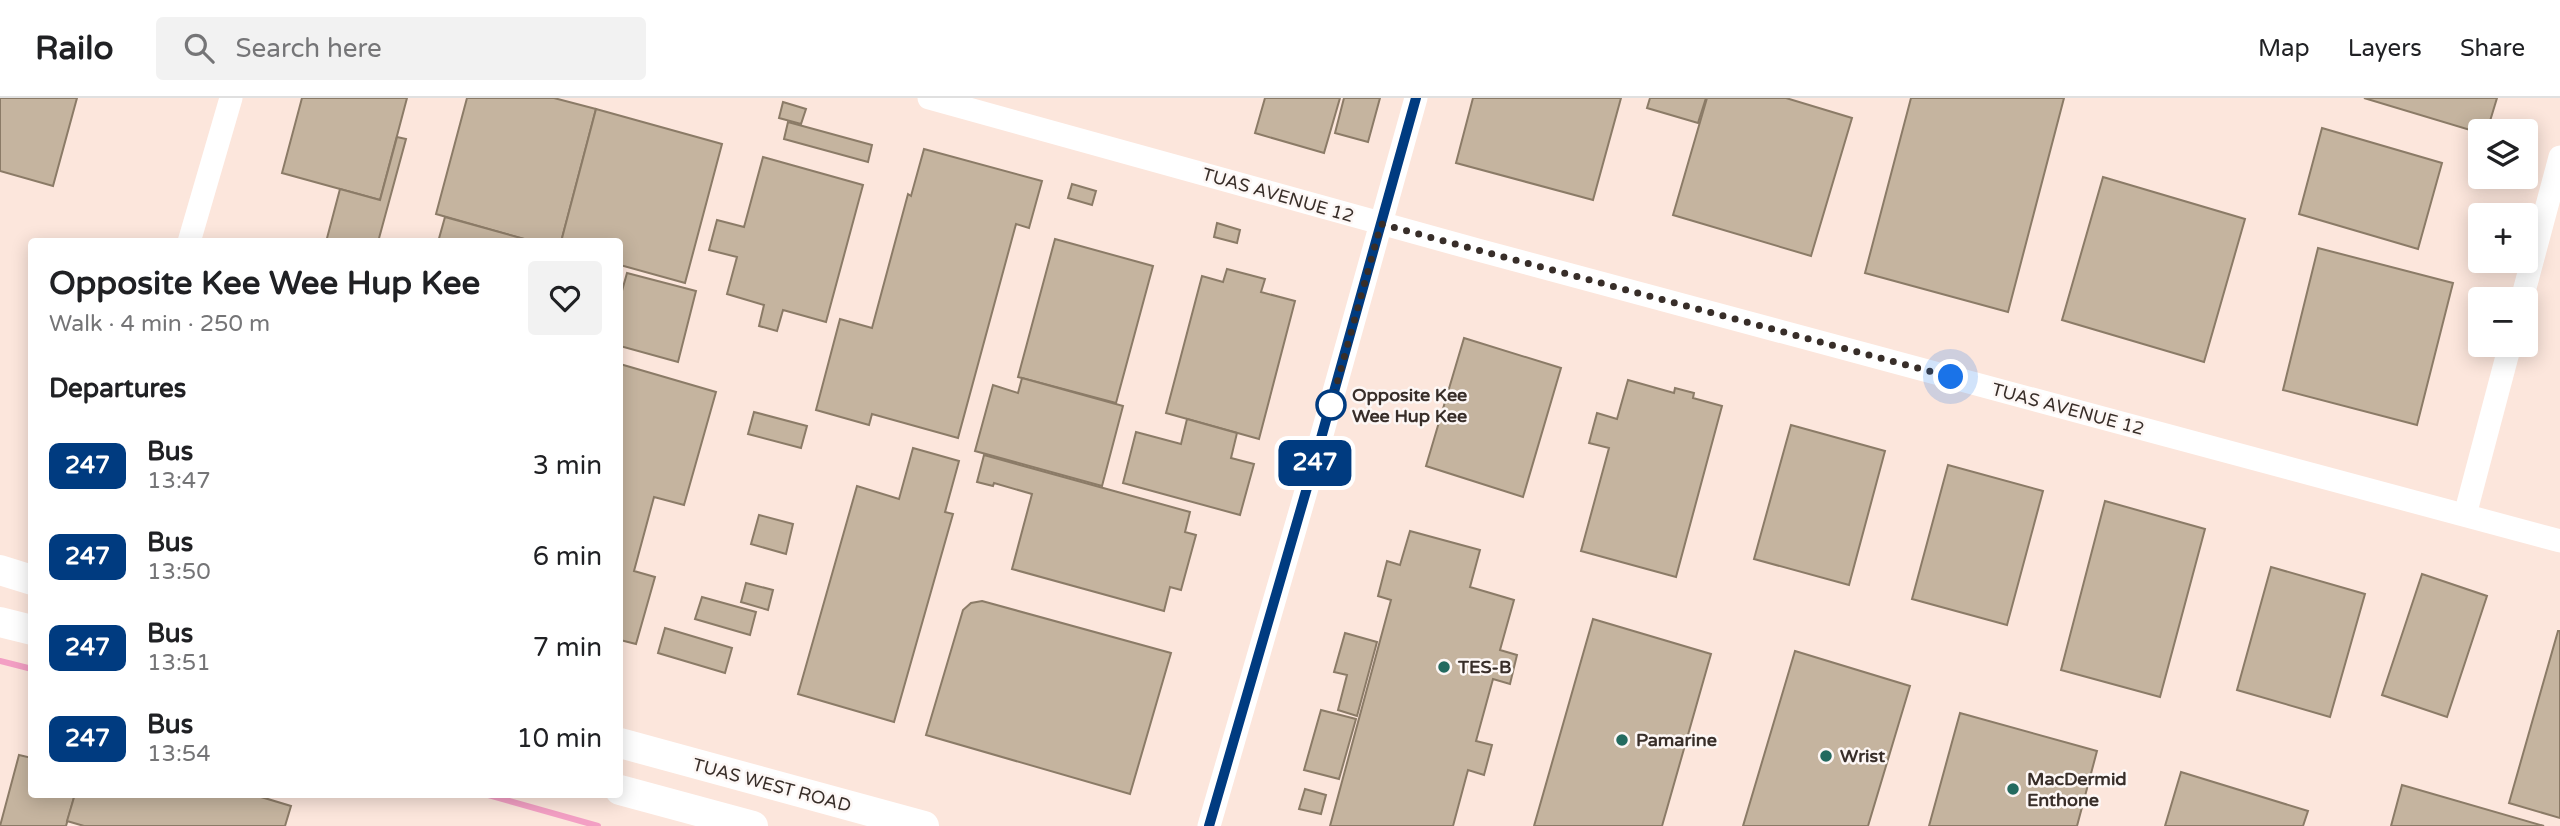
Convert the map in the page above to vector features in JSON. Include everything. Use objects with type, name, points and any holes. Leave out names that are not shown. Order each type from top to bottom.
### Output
[{"type":"main road","points":[[0,570],[28,579]]},
{"type":"main road","points":[[0,622],[28,629]]},
{"type":"main road","name":"TUAS WEST ROAD","points":[[623,744],[924,826]]},
{"type":"main road","points":[[623,791],[753,826]]},
{"type":"street","points":[[190,238],[232,98]]},
{"type":"street","name":"TUAS AVENUE 12","points":[[929,98],[1381,224],[2560,541]]},
{"type":"street","points":[[1209,826],[1416,98]]},
{"type":"street","points":[[2525,287],[2560,157]]},
{"type":"street","points":[[2465,515],[2507,357]]},
{"type":"building","points":[[0,98],[77,98],[53,186],[0,171]]},
{"type":"building","points":[[302,98],[407,98],[380,200],[282,173]]},
{"type":"building","points":[[467,98],[554,98],[596,109],[562,238],[520,238],[436,214]]},
{"type":"building","points":[[1265,98],[1340,98],[1324,153],[1255,133]]},
{"type":"building","points":[[1344,98],[1380,98],[1368,142],[1335,133]]},
{"type":"building","points":[[1473,98],[1621,98],[1593,200],[1456,163]]},
{"type":"building","points":[[1650,98],[1706,98],[1698,123],[1647,108]]},
{"type":"building","points":[[1707,98],[1786,98],[1852,118],[1811,256],[1673,215]]},
{"type":"building","points":[[1911,98],[2064,98],[2008,312],[1865,273]]},
{"type":"building","points":[[2364,98],[2497,98],[2491,119],[2468,119],[2468,129]]},
{"type":"building","points":[[783,102],[806,109],[801,124],[779,118]]},
{"type":"building","points":[[596,109],[722,144],[685,283],[623,266],[623,238],[562,238]]},
{"type":"building","points":[[788,122],[872,145],[868,162],[784,139]]},
{"type":"building","points":[[2322,128],[2442,163],[2418,249],[2299,214]]},
{"type":"building","points":[[397,137],[406,139],[379,238],[327,238],[340,189],[380,200]]},
{"type":"building","points":[[924,149],[1042,181],[1029,228],[1016,224],[958,438],[872,414],[869,425],[816,410],[840,319],[872,328],[908,194],[911,196]]},
{"type":"building","points":[[763,157],[863,185],[826,322],[783,310],[777,331],[759,326],[764,305],[727,294],[737,257],[709,250],[717,220],[744,227]]},
{"type":"building","points":[[2103,177],[2245,219],[2204,362],[2062,320]]},
{"type":"building","points":[[1072,184],[1096,191],[1092,205],[1068,198]]},
{"type":"building","points":[[445,217],[521,238],[439,238]]},
{"type":"building","points":[[1217,223],[1240,230],[1237,243],[1214,237]]},
{"type":"building","points":[[1055,239],[1153,266],[1116,403],[1018,377]]},
{"type":"building","points":[[2318,248],[2453,283],[2417,425],[2283,390]]},
{"type":"building","points":[[1227,269],[1265,279],[1261,292],[1295,301],[1259,439],[1166,413],[1202,276],[1223,282]]},
{"type":"building","points":[[627,273],[696,291],[678,362],[623,347],[623,287]]},
{"type":"building","points":[[1464,338],[1561,368],[1523,497],[1426,466]]},
{"type":"building","points":[[623,365],[716,392],[684,505],[654,497],[634,571],[655,577],[636,644],[623,641]]},
{"type":"building","points":[[1022,378],[1123,406],[1102,486],[975,451],[993,385],[1018,393]]},
{"type":"building","points":[[1628,380],[1674,393],[1675,388],[1694,393],[1693,398],[1722,406],[1676,577],[1581,551],[1609,448],[1589,443],[1597,413],[1617,419]]},
{"type":"building","points":[[754,412],[807,426],[801,448],[748,434]]},
{"type":"building","points":[[1187,419],[1237,433],[1231,458],[1254,464],[1240,515],[1123,483],[1136,432],[1181,444]]},
{"type":"building","points":[[1791,425],[1885,451],[1849,585],[1754,559]]},
{"type":"building","points":[[913,448],[959,461],[945,512],[953,514],[894,722],[798,694],[857,486],[899,499]]},
{"type":"building","points":[[984,455],[1190,512],[1185,532],[1196,535],[1181,590],[1170,587],[1164,611],[1012,569],[1032,494],[994,483],[993,486],[977,482]]},
{"type":"building","points":[[1948,465],[2043,491],[2007,625],[1912,599]]},
{"type":"building","points":[[2105,501],[2205,529],[2160,697],[2061,670]]},
{"type":"building","points":[[759,515],[793,524],[786,554],[751,544]]},
{"type":"building","name":"TES-B","points":[[1410,531],[1480,550],[1470,587],[1514,600],[1500,650],[1517,655],[1510,684],[1493,679],[1476,741],[1492,745],[1484,775],[1468,770],[1453,826],[1330,826],[1391,600],[1378,596],[1387,561],[1400,565]]},
{"type":"building","points":[[2271,567],[2365,594],[2330,717],[2237,690]]},
{"type":"building","points":[[2422,574],[2487,596],[2447,717],[2382,695]]},
{"type":"building","points":[[746,583],[773,590],[768,610],[741,602]]},
{"type":"building","points":[[702,597],[756,612],[750,635],[695,619]]},
{"type":"building","points":[[982,601],[1171,653],[1130,794],[926,735],[963,610],[971,603]]},
{"type":"building","name":"Pamarine","points":[[1593,619],[1711,654],[1662,826],[1534,826]]},
{"type":"building","points":[[665,628],[732,648],[725,673],[658,653]]},
{"type":"building","points":[[2560,631],[2560,818],[2509,803]]},
{"type":"building","points":[[1345,633],[1377,642],[1357,716],[1338,710],[1347,675],[1334,672]]},
{"type":"building","name":"Wrist","points":[[1795,651],[1910,686],[1868,826],[1743,826]]},
{"type":"building","points":[[1321,710],[1356,719],[1339,779],[1304,770]]},
{"type":"building","name":"MacDermid Enthone","points":[[1960,713],[2097,751],[2077,826],[1929,826]]},
{"type":"building","points":[[19,755],[28,757],[28,798],[74,798],[66,826],[0,826]]},
{"type":"building","points":[[2181,772],[2308,811],[2303,826],[2165,826]]},
{"type":"building","points":[[2402,785],[2544,826],[2391,826]]},
{"type":"building","points":[[1305,789],[1326,795],[1321,814],[1299,809]]},
{"type":"building","points":[[74,798],[264,798],[291,806],[285,826],[84,826],[67,821]]},
{"type":"waterway","points":[[0,661],[28,668]]},
{"type":"waterway","points":[[499,798],[598,826]]},
{"type":"bus line","name":"247","points":[[1209,826],[1416,98]]},
{"type":"place","name":"Opposite Kee Wee Hup Kee","points":[[1331,405]]},
{"type":"place","name":"TES-B","points":[[1444,667]]},
{"type":"place","name":"Pamarine","points":[[1622,740]]},
{"type":"place","name":"Wrist","points":[[1826,756]]},
{"type":"place","name":"MacDermid Enthone","points":[[2013,789]]},
{"type":"route","points":[[1331,405],[1381,224],[1951,377]]}]
